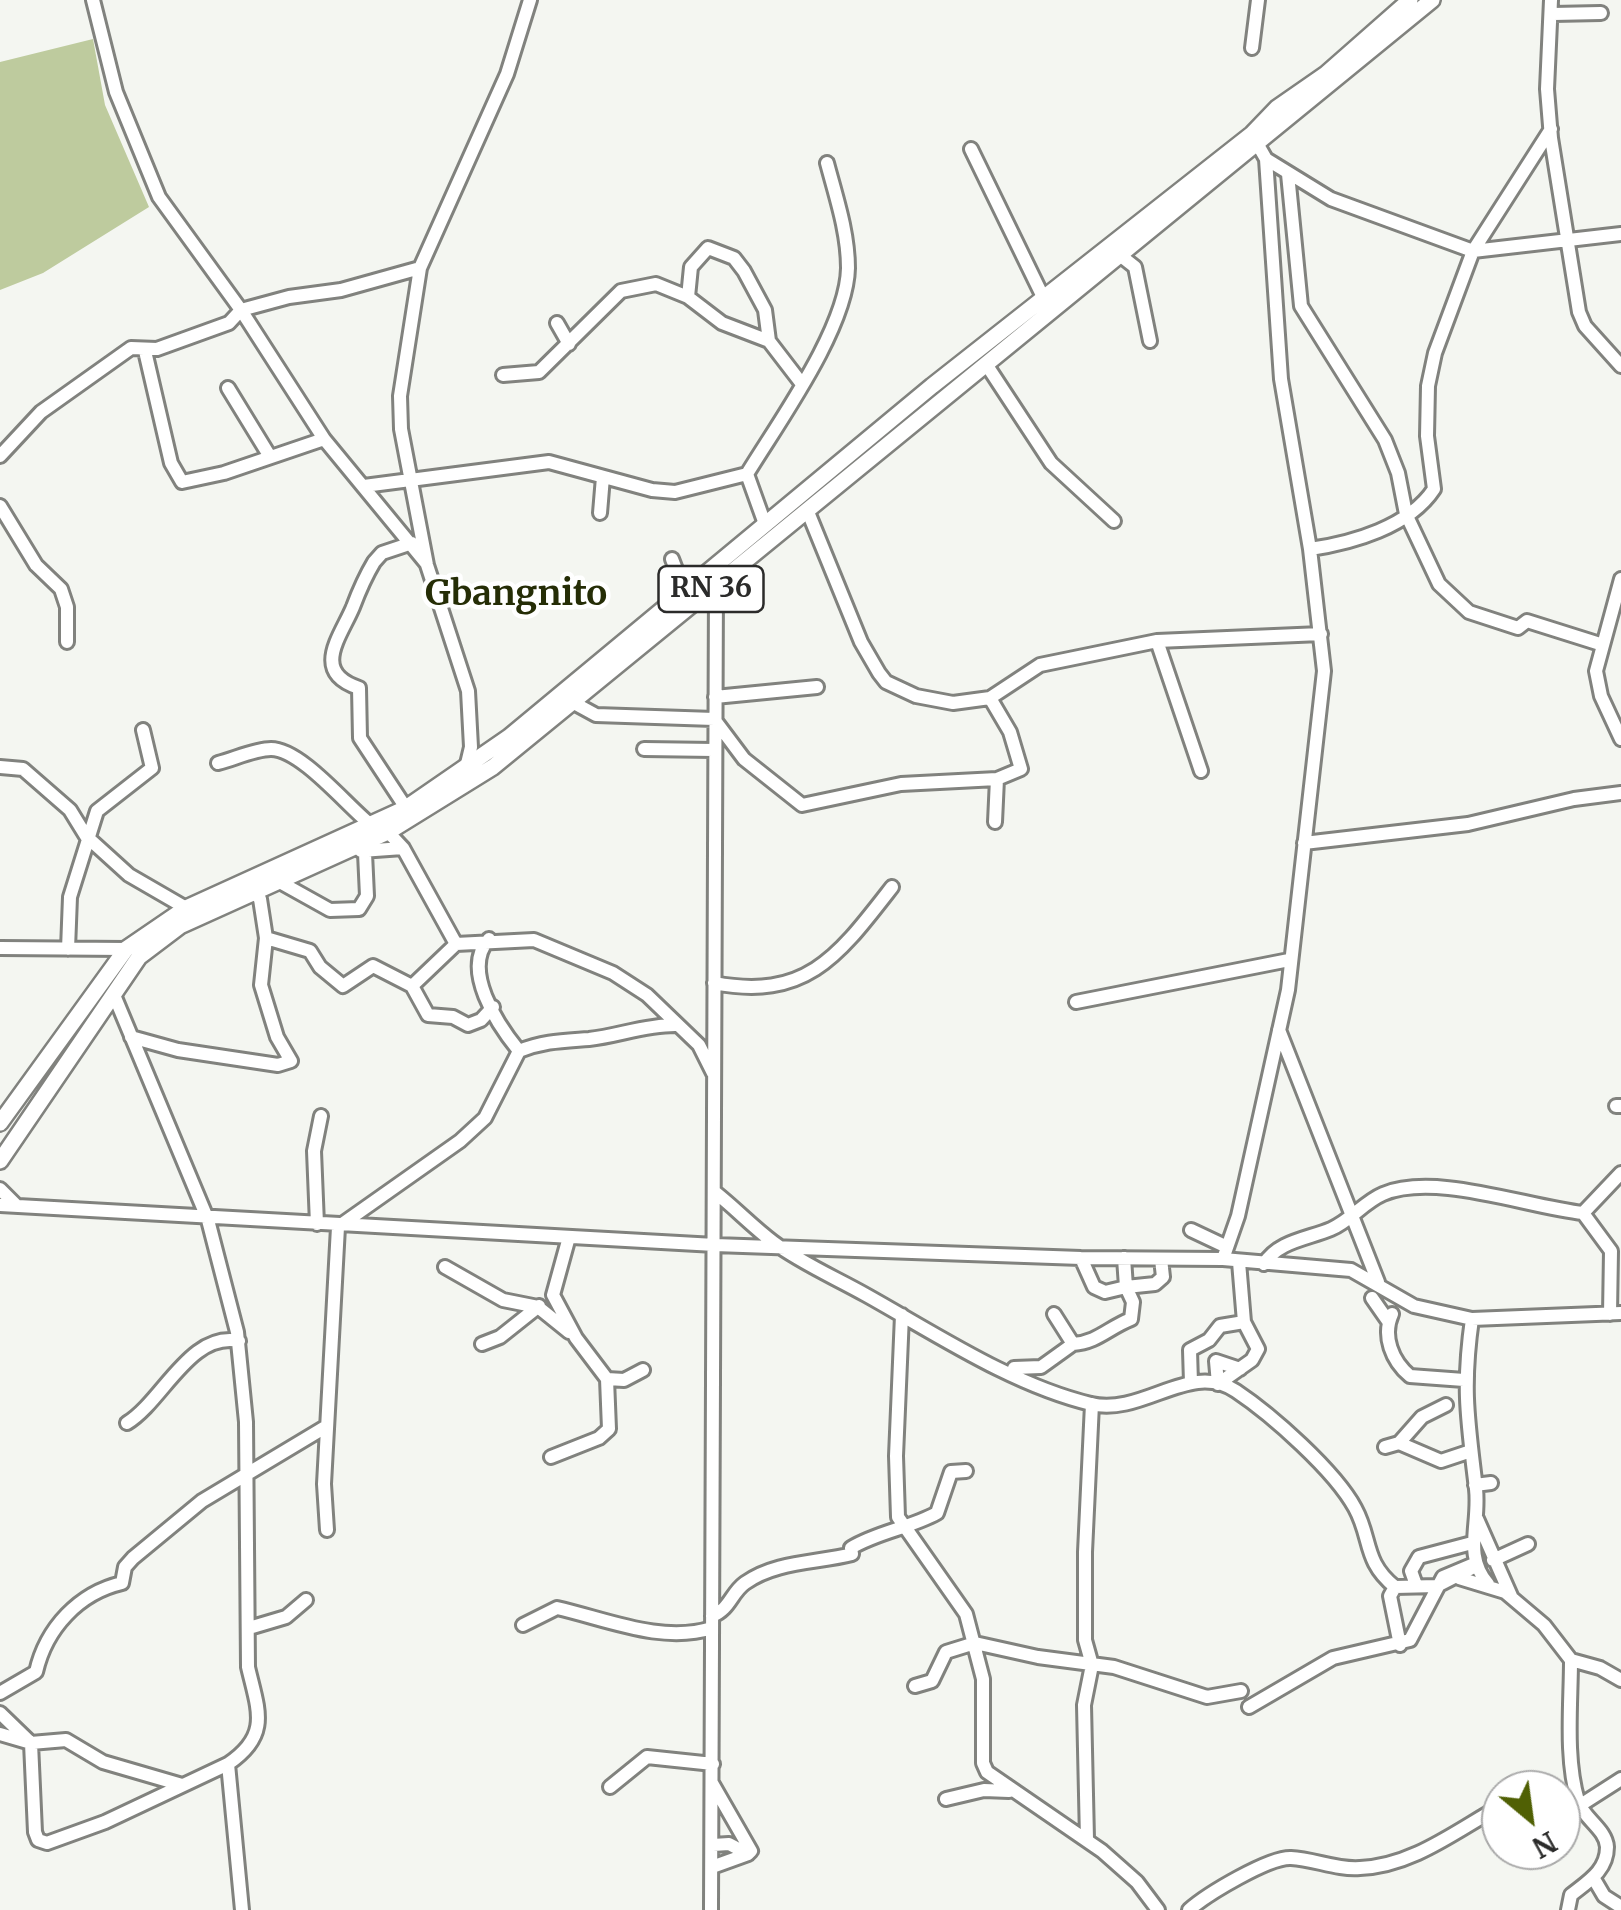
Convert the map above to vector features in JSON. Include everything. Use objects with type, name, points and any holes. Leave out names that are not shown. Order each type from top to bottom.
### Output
[{"type":"main road","name":"RN 36","points":[[0,1123],[126,949],[186,908],[384,827],[492,767],[574,703],[765,524],[1252,134],[1277,108],[1326,74],[1410,0]]},
{"type":"main road","name":"RN 36","points":[[0,1161],[114,995],[154,944],[180,926],[278,881],[360,850],[406,808],[466,768],[691,597],[716,585],[1122,256],[1262,152],[1432,0]]},
{"type":"street","points":[[93,0],[99,38],[144,168],[324,439],[427,565]]},
{"type":"street","points":[[466,768],[471,747],[468,691],[427,565],[401,429],[400,396],[420,268],[506,74],[530,0]]},
{"type":"street","points":[[1252,48],[1258,0]]},
{"type":"street","points":[[1601,12],[1552,7],[1547,89],[1582,320],[1621,366]]},
{"type":"street","points":[[1310,549],[1356,541],[1420,507],[1434,489],[1427,436],[1428,386],[1435,353],[1473,251],[1551,129]]},
{"type":"street","points":[[971,148],[1044,299]]},
{"type":"street","points":[[1262,152],[1330,200],[1473,251],[1621,234]]},
{"type":"street","points":[[1225,1253],[1238,1216],[1279,1030],[1324,672],[1310,549],[1281,379],[1262,152]]},
{"type":"street","points":[[364,486],[549,462],[675,492],[747,474],[802,384],[842,306],[848,271],[846,233],[827,162]]},
{"type":"street","points":[[1288,174],[1301,306],[1318,339],[1385,440],[1398,473],[1406,514],[1439,584],[1469,612],[1518,628],[1527,621],[1600,644]]},
{"type":"street","points":[[688,297],[687,281],[697,256],[708,248],[734,258],[759,294],[769,341],[802,384]]},
{"type":"street","points":[[1122,256],[1135,267],[1150,340]]},
{"type":"street","points":[[0,456],[42,412],[131,348],[145,352],[228,323],[241,310],[289,297],[341,290],[420,268]]},
{"type":"street","points":[[503,375],[538,372],[594,321],[603,306],[639,284],[656,284],[688,297],[722,323],[769,341]]},
{"type":"street","points":[[558,323],[569,344]]},
{"type":"street","points":[[145,352],[178,479],[204,479],[324,439]]},
{"type":"street","points":[[986,364],[1060,474],[1114,521]]},
{"type":"street","points":[[228,388],[270,454]]},
{"type":"street","points":[[747,474],[765,524]]},
{"type":"street","points":[[600,513],[603,476]]},
{"type":"street","points":[[0,506],[36,565],[61,589],[67,607],[67,642]]},
{"type":"street","points":[[808,512],[862,642],[886,682],[916,696],[953,703],[990,698],[1040,665],[1156,641],[1321,634]]},
{"type":"street","points":[[406,808],[360,738],[359,688],[346,684],[332,657],[336,637],[374,562],[382,553],[412,543]]},
{"type":"street","points":[[672,560],[691,597],[714,610]]},
{"type":"street","points":[[1621,579],[1613,618],[1600,644],[1596,671],[1600,696],[1621,740]]},
{"type":"street","points":[[711,1910],[716,585]]},
{"type":"street","points":[[1156,641],[1201,771]]},
{"type":"street","points":[[716,697],[817,687]]},
{"type":"street","points":[[714,719],[744,759],[802,804],[901,784],[997,779],[1019,772],[1020,760],[990,698]]},
{"type":"street","points":[[574,703],[596,715],[714,719]]},
{"type":"street","points":[[68,949],[70,897],[86,836],[108,798],[152,768],[142,730]]},
{"type":"street","points":[[218,763],[270,748],[284,752],[338,792],[370,824],[384,827],[403,848],[456,944]]},
{"type":"street","points":[[644,749],[714,750]]},
{"type":"street","points":[[0,767],[23,768],[70,810],[86,836],[129,875],[186,908]]},
{"type":"street","points":[[995,822],[997,779]]},
{"type":"street","points":[[1304,843],[1468,824],[1574,799],[1621,793]]},
{"type":"street","points":[[278,881],[330,910],[359,909],[367,896],[360,850],[403,848]]},
{"type":"street","points":[[714,983],[749,990],[796,980],[842,948],[892,887]]},
{"type":"street","points":[[131,1037],[178,1050],[288,1064],[290,1055],[277,1037],[262,985],[266,938],[260,900],[254,892]]},
{"type":"street","points":[[266,938],[310,951],[320,967],[343,986],[373,966],[412,986],[428,1016],[453,1017],[468,1024],[481,1020],[492,1007]]},
{"type":"street","points":[[412,986],[456,944],[489,939],[534,940],[613,973],[646,995],[698,1046],[717,1089]]},
{"type":"street","points":[[489,939],[478,951],[476,966],[492,1007],[520,1051]]},
{"type":"street","points":[[0,948],[126,949]]},
{"type":"street","points":[[1076,1002],[1289,960]]},
{"type":"street","points":[[0,1712],[30,1743],[35,1832],[38,1840],[47,1843],[105,1822],[228,1764],[257,1735],[238,1341],[208,1220],[114,995]]},
{"type":"street","points":[[338,1227],[460,1141],[485,1118],[520,1051],[550,1039],[592,1038],[634,1027],[675,1025]]},
{"type":"street","points":[[1279,1030],[1378,1282]]},
{"type":"street","points":[[316,1224],[314,1151],[321,1116]]},
{"type":"street","points":[[1584,1214],[1621,1173]]},
{"type":"street","points":[[1191,1230],[1238,1262],[1264,1264],[1351,1270],[1414,1306],[1472,1319],[1616,1314],[1611,1251],[1584,1214],[1439,1188],[1408,1188],[1381,1195],[1338,1226],[1272,1252],[1264,1264]]},
{"type":"street","points":[[0,1189],[16,1205]]},
{"type":"street","points":[[716,1193],[776,1244],[986,1360],[1049,1388],[1092,1404],[1114,1406],[1150,1400],[1191,1382],[1218,1384],[1236,1391],[1283,1430],[1347,1494],[1357,1511],[1368,1553],[1395,1587]]},
{"type":"street","points":[[0,1206],[715,1245],[776,1244],[1081,1258],[1225,1253]]},
{"type":"street","points":[[327,1530],[324,1484],[338,1227]]},
{"type":"street","points":[[482,1344],[500,1337],[553,1295],[569,1237]]},
{"type":"street","points":[[1081,1258],[1094,1287],[1105,1292],[1155,1284],[1163,1277],[1160,1258]]},
{"type":"street","points":[[1054,1314],[1058,1327],[1074,1344],[1092,1344],[1108,1329],[1131,1319],[1133,1302],[1126,1287],[1124,1258]]},
{"type":"street","points":[[1218,1384],[1258,1350],[1244,1322],[1238,1262]]},
{"type":"street","points":[[445,1267],[503,1300],[538,1307],[576,1338]]},
{"type":"street","points":[[551,1457],[600,1438],[608,1428],[606,1379],[576,1338],[553,1295]]},
{"type":"street","points":[[1372,1298],[1390,1318],[1392,1353],[1410,1376],[1464,1380]]},
{"type":"street","points":[[902,1315],[895,1500],[905,1529],[954,1591],[975,1643],[985,1699],[983,1763],[987,1772],[1086,1839],[1137,1882],[1158,1910]]},
{"type":"street","points":[[1472,1319],[1464,1380],[1468,1452],[1475,1484],[1472,1543],[1475,1566],[1488,1584]]},
{"type":"street","points":[[1191,1382],[1190,1350],[1210,1340],[1220,1326],[1244,1322]]},
{"type":"street","points":[[128,1422],[146,1412],[158,1390],[179,1374],[200,1348],[211,1342],[238,1341]]},
{"type":"street","points":[[1030,1370],[1067,1353],[1074,1344]]},
{"type":"street","points":[[986,1360],[1030,1370],[1049,1388]]},
{"type":"street","points":[[1218,1384],[1216,1361],[1240,1369]]},
{"type":"street","points":[[606,1379],[624,1380],[642,1370]]},
{"type":"street","points":[[1086,1839],[1084,1706],[1092,1665],[1084,1640],[1092,1404]]},
{"type":"street","points":[[1446,1404],[1416,1422],[1392,1445],[1441,1460],[1468,1452]]},
{"type":"street","points":[[0,1693],[36,1672],[40,1654],[60,1621],[98,1589],[122,1583],[125,1567],[133,1558],[202,1500],[328,1426]]},
{"type":"street","points":[[523,1625],[557,1608],[597,1622],[684,1635],[712,1622],[744,1583],[788,1564],[852,1554],[852,1548],[863,1541],[905,1529],[938,1512],[947,1476],[966,1471]]},
{"type":"street","points":[[1475,1484],[1491,1483]]},
{"type":"street","points":[[1476,1516],[1512,1598]]},
{"type":"street","points":[[1416,1586],[1411,1572],[1419,1557],[1472,1543]]},
{"type":"street","points":[[1493,1560],[1528,1544]]},
{"type":"street","points":[[1395,1587],[1437,1586],[1459,1578],[1475,1566]]},
{"type":"street","points":[[1249,1707],[1333,1658],[1400,1644],[1417,1630],[1437,1586],[1452,1571],[1475,1566]]},
{"type":"street","points":[[1459,1578],[1488,1584],[1512,1598],[1544,1626],[1572,1660],[1600,1668],[1621,1680]]},
{"type":"street","points":[[1395,1587],[1390,1596],[1400,1644]]},
{"type":"street","points":[[249,1628],[286,1617],[306,1600]]},
{"type":"street","points":[[915,1686],[932,1681],[946,1652],[975,1643],[1132,1672],[1206,1697],[1241,1690]]},
{"type":"street","points":[[1572,1660],[1576,1770]]},
{"type":"street","points":[[1600,1668],[1621,1666]]},
{"type":"street","points":[[0,1734],[30,1743],[66,1740],[103,1762],[182,1785]]},
{"type":"street","points":[[610,1787],[646,1757],[713,1764]]},
{"type":"street","points":[[228,1764],[242,1910]]},
{"type":"street","points":[[1581,1805],[1621,1778]]},
{"type":"street","points":[[712,1783],[749,1841],[748,1854]]},
{"type":"street","points":[[946,1798],[991,1789],[1016,1792]]},
{"type":"street","points":[[1568,1910],[1571,1895],[1594,1879],[1607,1849],[1604,1838],[1581,1809]]},
{"type":"street","points":[[1189,1910],[1203,1898],[1277,1858],[1360,1868],[1392,1862],[1447,1841],[1481,1819]]},
{"type":"street","points":[[713,1845],[728,1844],[748,1854]]},
{"type":"street","points":[[712,1866],[748,1854]]},
{"type":"street","points":[[1594,1879],[1604,1896],[1621,1907]]},
{"type":"green space","points":[[93,39],[105,105],[149,207],[43,273],[0,290],[0,62]]},
{"type":"district","name":"Gbangnito","points":[[516,595]]}]
